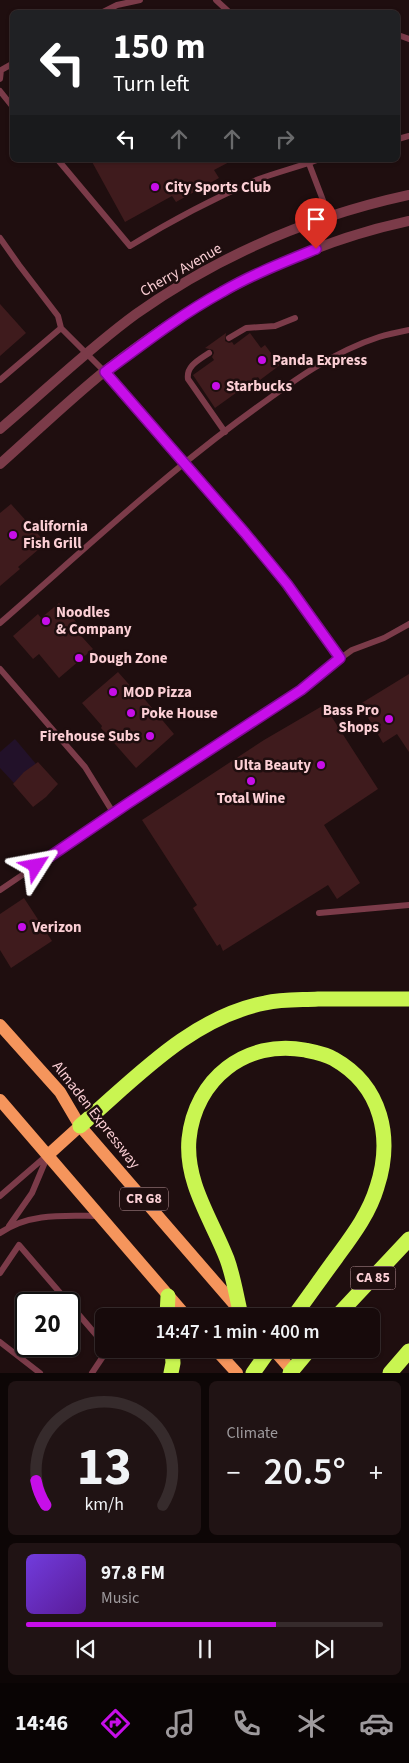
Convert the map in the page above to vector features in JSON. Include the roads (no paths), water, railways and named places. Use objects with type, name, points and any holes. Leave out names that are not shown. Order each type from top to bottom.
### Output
[{"type":"highway","points":[[80,1126],[190,1034],[230,1012],[286,1000],[409,999]]},
{"type":"highway","points":[[240,1308],[228,1261],[194,1182],[189,1164],[192,1118],[199,1100],[210,1084],[224,1070],[258,1052],[293,1048],[333,1058],[349,1069],[364,1084],[374,1099],[380,1114],[384,1135],[382,1170],[377,1189],[362,1222],[300,1308]]},
{"type":"highway","name":"CA 85","points":[[345,1308],[409,1240]]},
{"type":"highway","points":[[167,1308],[168,1296]]},
{"type":"highway","points":[[390,1373],[409,1352]]},
{"type":"highway","points":[[171,1373],[173,1358]]},
{"type":"highway","points":[[253,1373],[264,1358]]},
{"type":"highway","points":[[290,1373],[302,1358]]},
{"type":"main road","name":"Almaden Expressway","points":[[0,1025],[60,1092],[80,1126],[237,1308]]},
{"type":"main road","name":"CR G8","points":[[0,1100],[179,1308]]},
{"type":"main road","points":[[48,1155],[80,1126]]},
{"type":"main road","points":[[223,1358],[237,1373]]},
{"type":"main road","points":[[280,1358],[294,1373]]},
{"type":"street","name":"Cherry Avenue","points":[[0,429],[86,354],[136,315],[210,268],[255,246],[329,216],[370,203],[409,195]]},
{"type":"street","points":[[0,464],[105,372],[164,328],[222,292],[253,276],[316,249],[381,227],[409,221]]},
{"type":"lane","points":[[106,10],[117,4],[140,0]]},
{"type":"lane","points":[[216,0],[228,10]]},
{"type":"lane","points":[[0,78],[1,70],[10,65]]},
{"type":"lane","points":[[0,91],[10,104]]},
{"type":"lane","points":[[60,162],[130,246],[186,212],[232,191],[305,162]]},
{"type":"lane","points":[[308,162],[329,216]]},
{"type":"lane","points":[[0,238],[58,316],[61,328],[105,372],[245,533],[287,584],[340,658]]},
{"type":"lane","points":[[229,338],[246,328],[275,326],[296,318]]},
{"type":"lane","points":[[0,380],[61,328]]},
{"type":"lane","points":[[0,623],[143,497],[282,389],[323,362],[380,336],[409,330]]},
{"type":"lane","points":[[209,353],[190,367],[187,376],[225,432]]},
{"type":"lane","points":[[0,890],[301,690],[352,650],[384,638],[409,624]]},
{"type":"lane","points":[[0,669],[85,766],[114,814]]},
{"type":"lane","points":[[319,913],[409,906]]},
{"type":"lane","points":[[0,1196],[48,1155]]},
{"type":"lane","points":[[8,1227],[32,1193],[48,1155]]},
{"type":"lane","points":[[0,1233],[8,1227],[32,1218],[101,1216]]},
{"type":"lane","points":[[0,1273],[19,1246],[95,1334]]},
{"type":"lane","points":[[0,1342],[40,1373]]},
{"type":"lane","points":[[92,1373],[102,1358]]},
{"type":"place","name":"City Sports Club","points":[[155,187]]},
{"type":"place","name":"Panda Express","points":[[262,360]]},
{"type":"place","name":"Starbucks","points":[[216,386]]},
{"type":"place","name":"California Fish Grill","points":[[13,535]]},
{"type":"place","name":"Noodles & Company","points":[[46,621]]},
{"type":"place","name":"Dough Zone","points":[[79,658]]},
{"type":"place","name":"MOD Pizza","points":[[113,692]]},
{"type":"place","name":"Poke House","points":[[131,713]]},
{"type":"place","name":"Bass Pro Shops","points":[[389,719]]},
{"type":"place","name":"Firehouse Subs","points":[[150,736]]},
{"type":"place","name":"Ulta Beauty","points":[[321,765]]},
{"type":"place","name":"Total Wine","points":[[251,781]]},
{"type":"place","name":"Verizon","points":[[22,927]]}]
